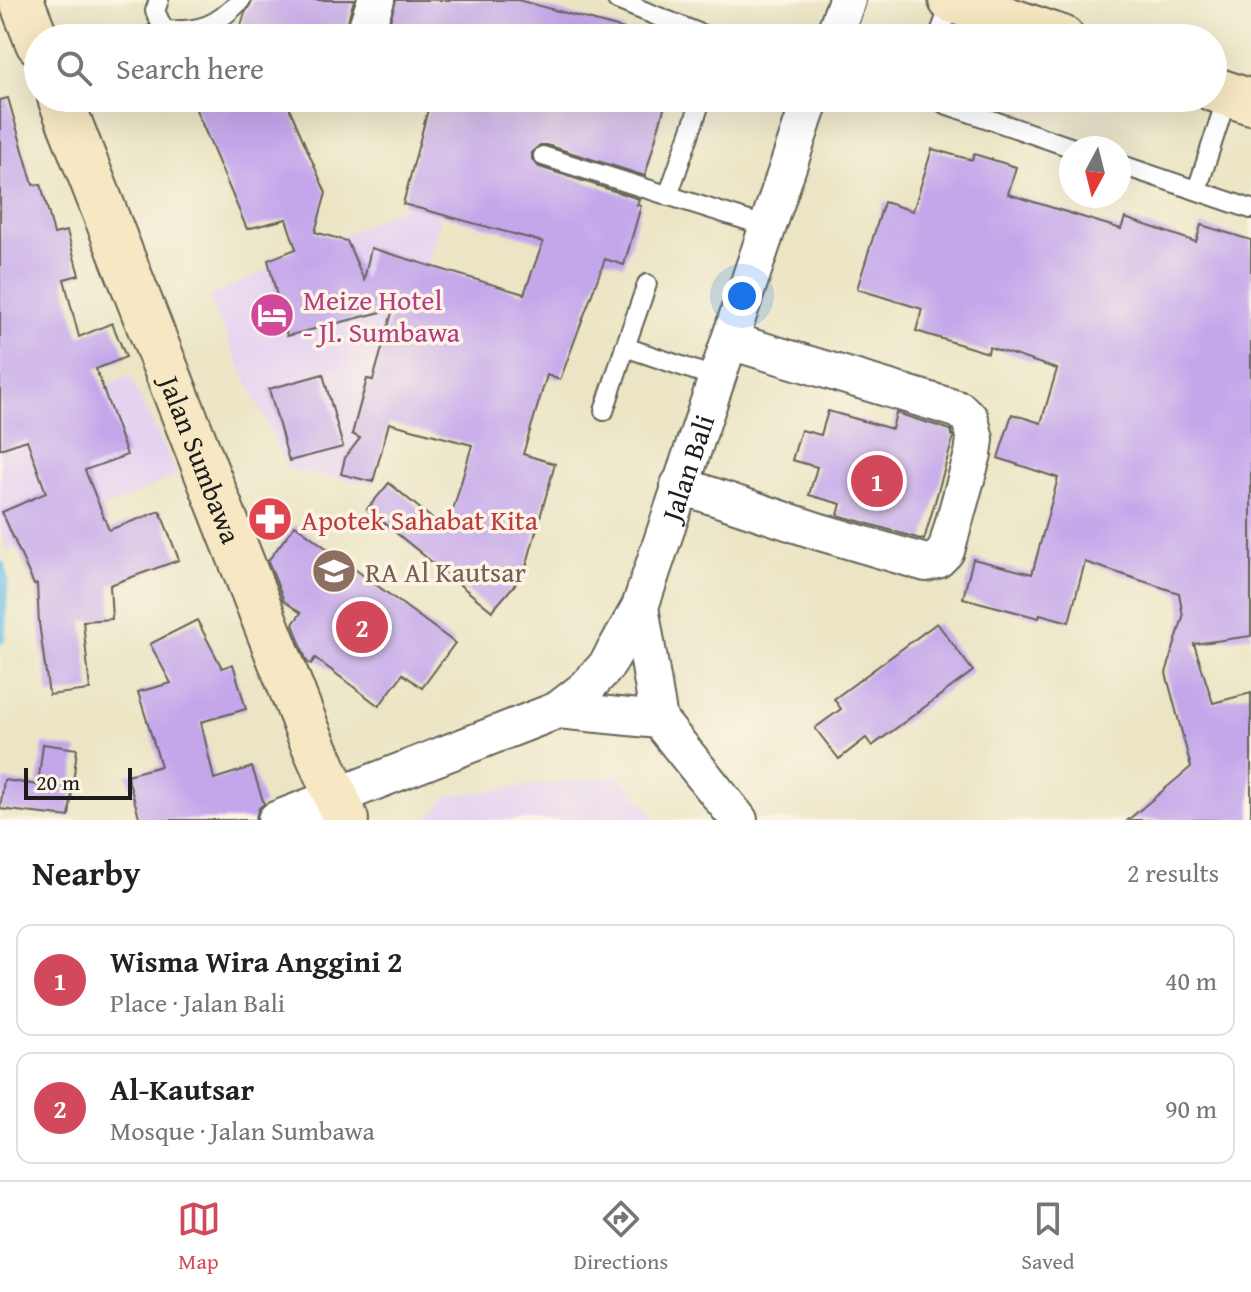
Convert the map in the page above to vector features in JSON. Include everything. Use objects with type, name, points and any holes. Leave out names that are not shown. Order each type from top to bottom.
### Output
[{"type":"street","points":[[21,0],[30,24]]},
{"type":"street","points":[[368,24],[376,0]]},
{"type":"street","points":[[838,24],[847,0]]},
{"type":"street","points":[[952,0],[1021,24]]},
{"type":"street","name":"Jalan Sumbawa","points":[[65,112],[341,809]]},
{"type":"street","name":"Jalan Bali","points":[[739,820],[659,720],[640,607],[806,112]]},
{"type":"street","points":[[679,485],[926,563],[937,560],[946,551],[973,454],[975,439],[970,419],[960,410],[730,341]]},
{"type":"street","points":[[276,820],[341,809],[558,710],[586,688],[607,665],[640,607]]},
{"type":"street","points":[[558,710],[659,720]]},
{"type":"lane","points":[[159,0],[155,11],[161,24]]},
{"type":"lane","points":[[209,24],[224,18],[241,0]]},
{"type":"lane","points":[[617,0],[676,24]]},
{"type":"lane","points":[[943,24],[952,0]]},
{"type":"lane","points":[[668,196],[697,112]]},
{"type":"lane","points":[[968,112],[1059,143]]},
{"type":"lane","points":[[1197,190],[1225,112]]},
{"type":"lane","points":[[543,156],[768,227]]},
{"type":"lane","points":[[1131,168],[1251,209]]},
{"type":"lane","points":[[604,411],[647,284]]},
{"type":"lane","points":[[625,347],[717,378]]},
{"type":"shaded area","points":[[427,197],[440,221],[360,483],[288,469],[208,297]]},
{"type":"shaded area","points":[[129,375],[177,475],[8,552],[0,530],[0,431]]},
{"type":"shaded area","points":[[620,774],[656,820],[427,820],[448,796]]},
{"type":"building","points":[[253,0],[354,0],[347,24],[241,24]]},
{"type":"building","points":[[396,0],[518,0],[606,24],[389,24]]},
{"type":"building","points":[[8,98],[33,185],[41,184],[54,234],[67,231],[79,275],[64,279],[79,337],[112,323],[126,357],[96,369],[127,455],[85,470],[109,530],[160,511],[179,560],[110,585],[112,619],[83,621],[90,690],[49,695],[37,584],[34,585],[2,512],[46,493],[27,440],[0,449],[0,100]]},
{"type":"building","points":[[197,112],[291,112],[326,193],[315,232],[347,241],[364,280],[371,248],[524,294],[543,242],[403,204],[427,112],[663,112],[645,176],[547,145],[540,145],[532,152],[532,159],[539,167],[639,199],[637,205],[641,206],[624,265],[605,259],[560,380],[547,375],[523,454],[555,464],[524,574],[492,611],[367,509],[389,483],[447,531],[472,445],[389,423],[373,482],[341,474],[345,458],[360,438],[352,434],[367,379],[373,380],[393,309],[287,336],[268,260],[296,249],[286,219],[247,229]]},
{"type":"building","points":[[932,149],[972,160],[974,154],[1016,167],[1008,194],[1121,229],[1125,218],[1196,242],[1201,225],[1251,240],[1251,636],[1194,644],[1213,703],[1251,693],[1251,820],[1128,820],[1191,767],[1166,673],[1183,617],[1179,593],[1085,562],[1069,622],[1040,614],[1039,618],[963,598],[973,559],[1032,574],[1058,478],[998,458],[1012,414],[1041,423],[1057,369],[989,347],[988,353],[916,331],[922,309],[857,289],[884,202],[913,211]]},
{"type":"building","points":[[323,374],[343,447],[289,461],[269,389]]},
{"type":"building","points":[[828,411],[892,429],[896,413],[951,430],[953,439],[924,540],[838,515],[841,504],[809,495],[817,467],[792,460],[801,430],[821,435]]},
{"type":"building","points":[[295,525],[455,643],[422,688],[403,674],[379,706],[315,658],[311,664],[307,662],[293,624],[301,613],[284,601],[268,561]]},
{"type":"building","points":[[197,620],[222,668],[233,664],[246,709],[201,722],[214,779],[252,767],[264,804],[255,820],[140,820],[127,775],[161,766],[138,692],[171,683],[150,644]]},
{"type":"building","points":[[937,623],[973,671],[872,746],[866,738],[839,759],[815,728],[841,709],[834,699]]},
{"type":"building","points":[[43,744],[77,749],[69,817],[0,809],[4,780],[38,785]]},
{"type":"waterway","points":[[0,566],[3,580],[0,639]]},
{"type":"place","name":"Meize Hotel - Jl. Sumbawa","points":[[272,315]]},
{"type":"place","name":"Wisma Wira Anggini 2","points":[[877,481]]},
{"type":"place","name":"Apotek Sahabat Kita","points":[[270,519]]},
{"type":"place","name":"RA Al Kautsar","points":[[334,571]]},
{"type":"place","name":"Al-Kautsar","points":[[362,627]]}]
